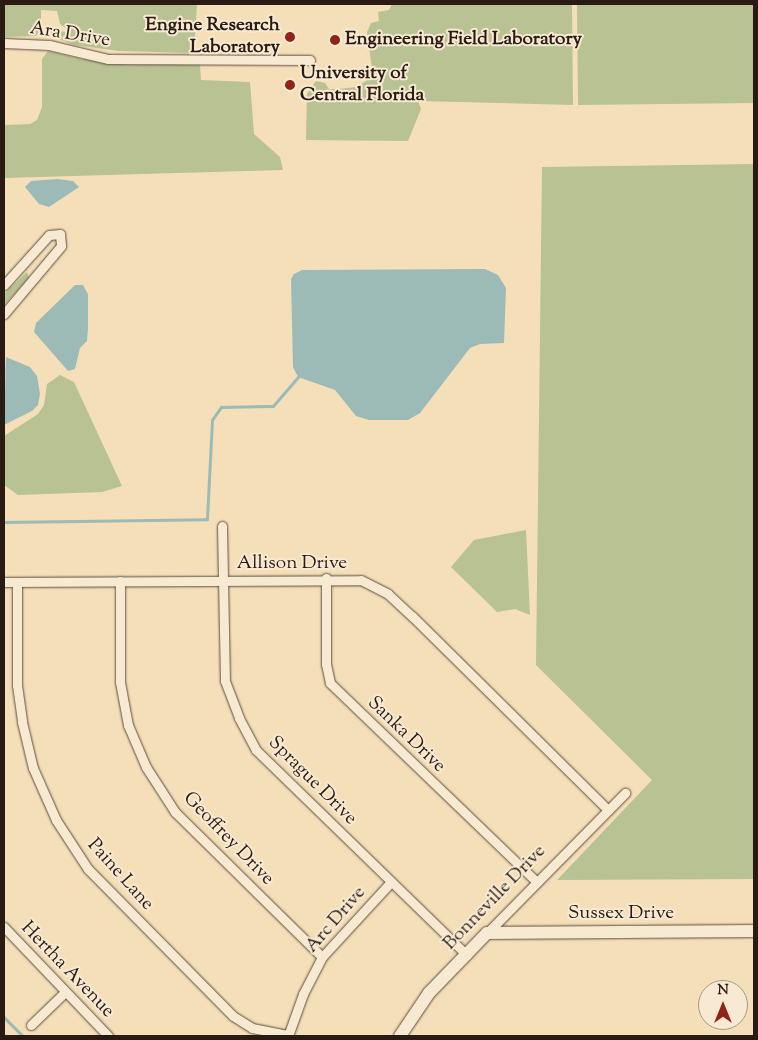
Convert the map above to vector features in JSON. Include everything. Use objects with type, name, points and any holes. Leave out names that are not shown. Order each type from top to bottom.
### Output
[{"type":"street","name":"Ara Drive","points":[[4,43],[49,44],[108,59],[310,60]]},
{"type":"street","points":[[4,285],[49,235],[60,234],[61,246],[4,314]]},
{"type":"street","name":"Sprague Drive","points":[[222,526],[225,681],[238,718],[256,750],[467,955]]},
{"type":"street","name":"Allison Drive","points":[[4,582],[222,581],[326,578],[361,580],[388,594],[608,810]]},
{"type":"street","name":"Sanka Drive","points":[[326,578],[326,664],[330,683],[537,882]]},
{"type":"street","name":"Geoffrey Drive","points":[[120,581],[120,682],[128,725],[146,767],[175,812],[322,957]]},
{"type":"street","name":"Paine Lane","points":[[17,582],[17,685],[22,722],[33,768],[56,820],[88,869],[233,1016],[252,1028],[288,1036]]},
{"type":"street","name":"Bonneville Drive","points":[[400,1036],[429,993],[625,793]]},
{"type":"street","name":"Arc Drive","points":[[288,1036],[322,957],[391,882]]},
{"type":"street","name":"Hertha Avenue","points":[[4,927],[64,993],[108,1036]]},
{"type":"street","name":"Sussex Drive","points":[[487,933],[754,932]]},
{"type":"street","points":[[31,1025],[64,993]]},
{"type":"green space","points":[[4,4],[197,4],[194,53],[119,51],[74,45],[54,37],[50,31],[71,32],[60,24],[57,11],[41,10],[41,30],[36,36],[4,37]]},
{"type":"green space","points":[[392,4],[572,4],[573,105],[418,101],[421,109],[408,141],[306,140],[307,94],[316,81],[325,83],[329,89],[338,89],[357,87],[373,76],[367,32],[371,23],[379,21],[378,12],[389,10]]},
{"type":"green space","points":[[577,4],[754,4],[754,103],[578,105]]},
{"type":"green space","points":[[48,51],[81,59],[130,65],[200,64],[201,80],[250,82],[254,134],[280,157],[283,170],[4,178],[4,125],[30,124],[37,120],[42,107],[42,59]]},
{"type":"green space","points":[[754,164],[754,879],[557,880],[652,780],[536,665],[542,167]]},
{"type":"green space","points":[[27,272],[29,278],[4,305],[4,294]]},
{"type":"green space","points":[[60,375],[74,382],[122,486],[102,492],[18,495],[4,485],[4,436],[38,414],[44,405],[47,384]]},
{"type":"green space","points":[[526,530],[530,615],[515,609],[497,612],[451,567],[474,540]]},
{"type":"water","points":[[57,179],[73,181],[79,187],[49,207],[39,204],[25,187],[31,181]]},
{"type":"water","points":[[485,269],[498,275],[506,288],[504,343],[480,344],[470,348],[420,413],[408,420],[369,420],[356,416],[335,390],[298,377],[293,367],[291,279],[294,274],[302,270]]},
{"type":"water","points":[[75,285],[83,285],[88,294],[88,329],[87,341],[80,348],[75,369],[68,371],[34,332],[36,323]]},
{"type":"water","points":[[6,357],[30,367],[37,376],[40,394],[38,405],[32,411],[4,425]]},
{"type":"waterway","points":[[4,522],[207,519],[212,420],[221,407],[273,406],[298,377]]},
{"type":"waterway","points":[[4,1017],[23,1036]]},
{"type":"place","name":"Engine Research Laboratory","points":[[290,37]]},
{"type":"place","name":"Engineering Field Laboratory","points":[[335,40]]},
{"type":"place","name":"University of Central Florida","points":[[290,85]]}]
